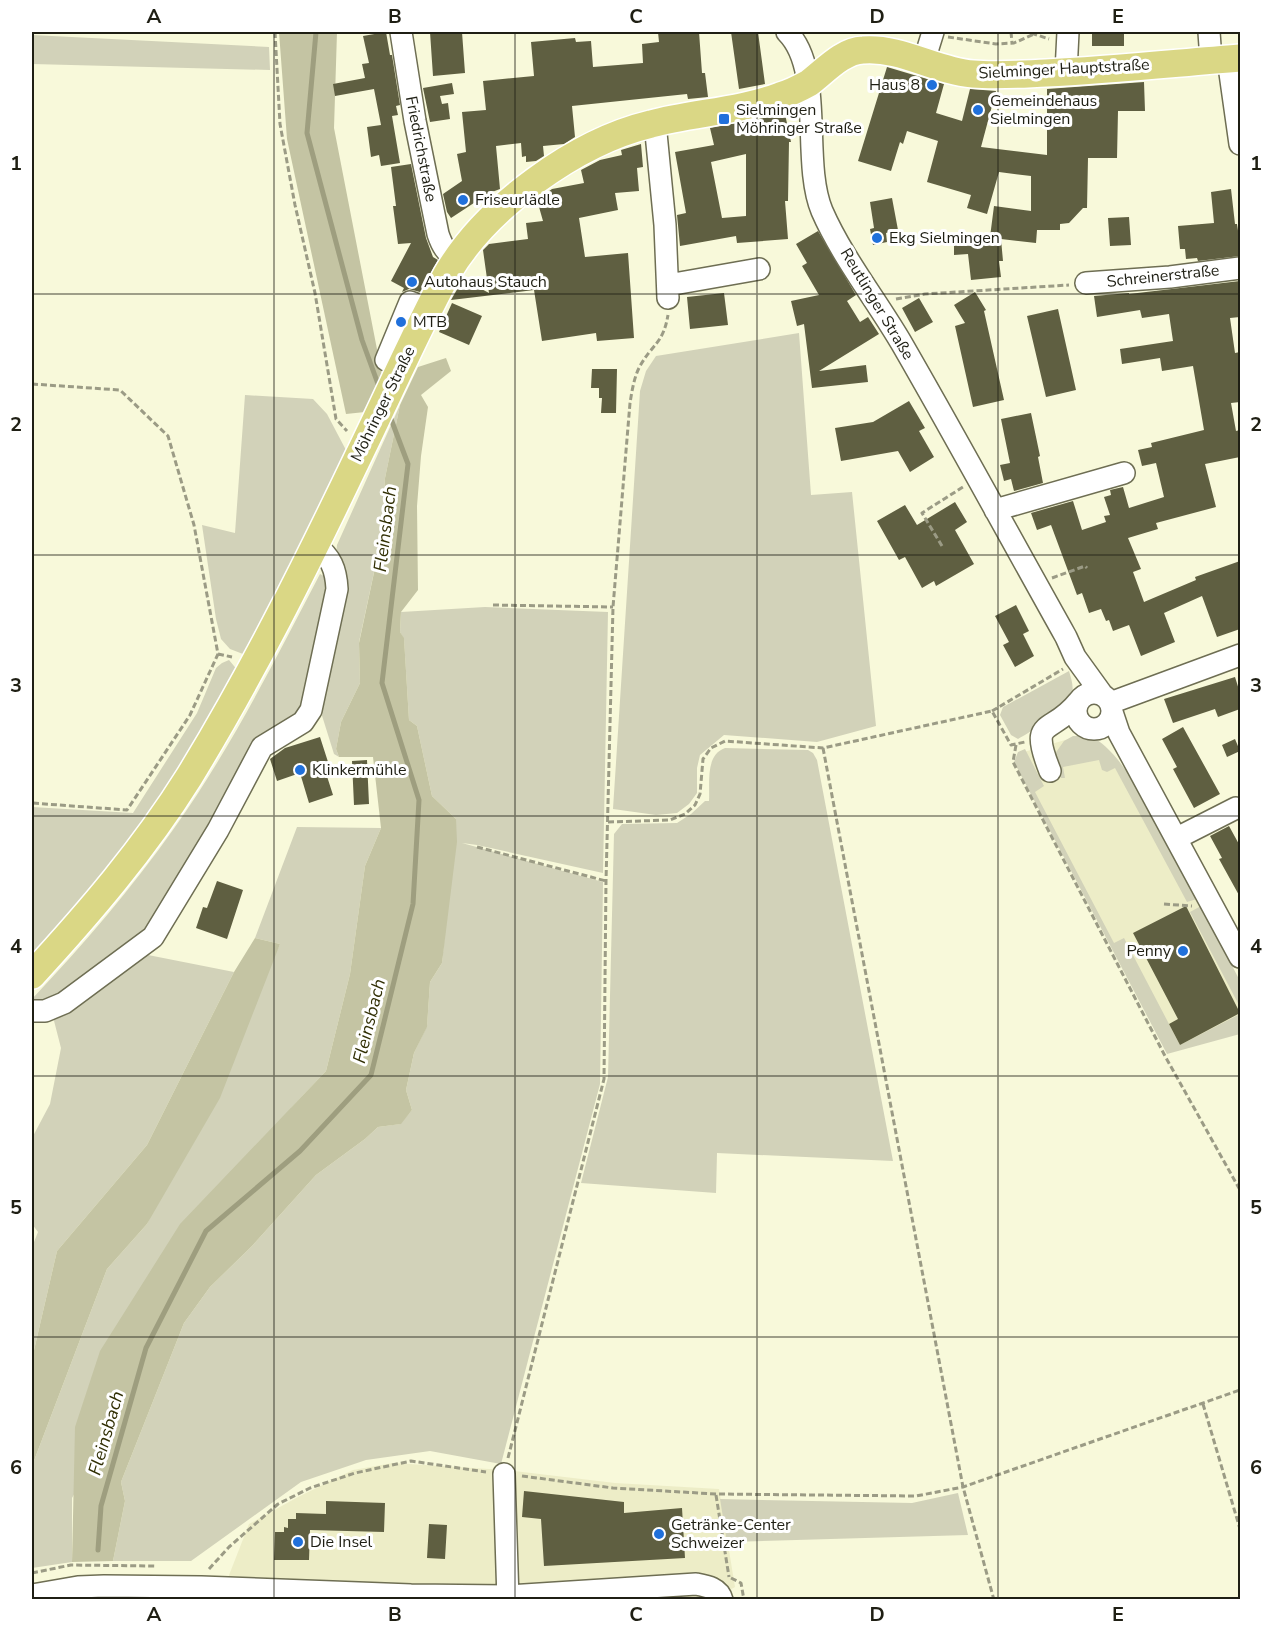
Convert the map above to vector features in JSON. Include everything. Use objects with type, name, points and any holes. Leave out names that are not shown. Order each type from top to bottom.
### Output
[{"type":"main road","name":"Sielminger Hauptstraße","points":[[807,84],[833,63],[861,50],[890,51],[970,74],[1066,72],[1226,59]]},
{"type":"main road","name":"Möhringer Straße","points":[[32,975],[74,930],[129,862],[188,778],[253,667],[364,446],[429,309],[456,259],[483,226],[547,173],[613,137],[655,123],[778,97],[807,84]]},
{"type":"street","name":"Friedrichstraße","points":[[401,32],[408,86],[438,234],[441,246],[456,259]]},
{"type":"street","name":"Reutlinger Straße","points":[[788,32],[802,57],[807,84],[812,162],[818,201],[829,226],[878,305],[977,478],[1075,657],[1094,687],[1108,703],[1115,726],[1240,957]]},
{"type":"street","points":[[924,61],[933,32]]},
{"type":"street","points":[[1066,72],[1068,32]]},
{"type":"street","points":[[1209,32],[1226,59],[1240,144]]},
{"type":"street","points":[[655,123],[665,225],[668,291],[759,269]]},
{"type":"street","name":"Schreinerstraße","points":[[1086,284],[1240,268]]},
{"type":"street","points":[[995,510],[1124,473]]},
{"type":"street","points":[[32,1011],[45,1011],[64,1003],[153,937],[218,830],[262,747],[303,722],[310,710],[338,589],[332,563],[326,553],[315,545]]},
{"type":"street","points":[[1044,755],[1047,728],[1089,693],[1108,703],[1240,655]]},
{"type":"street","name":"Reutlinger Straße","points":[[1075,657],[1080,691],[1078,701]]},
{"type":"street","points":[[1078,701],[1075,714],[1079,722],[1089,728]]},
{"type":"street","points":[[1044,755],[1050,742],[1064,732],[1077,726],[1101,728],[1107,723],[1108,703]]},
{"type":"street","name":"Reutlinger Straße","points":[[1089,728],[1110,740],[1138,770]]},
{"type":"street","points":[[1177,838],[1236,808]]},
{"type":"street","points":[[504,1474],[508,1598]]},
{"type":"street","points":[[32,1595],[78,1587],[201,1587],[224,1594],[508,1598],[696,1584],[724,1590]]},
{"type":"path","points":[[275,32],[280,124],[315,293],[336,419],[364,446]]},
{"type":"path","points":[[1011,32],[1012,43]]},
{"type":"path","points":[[960,39],[996,44],[1012,43],[1034,34],[1032,32]]},
{"type":"path","points":[[878,305],[900,298],[925,294],[1086,284]]},
{"type":"path","points":[[504,1474],[604,1079],[613,607],[633,384],[639,369],[660,341],[666,328],[668,291]]},
{"type":"path","points":[[32,384],[120,390],[168,436],[194,525],[218,654],[190,714],[127,810],[32,803]]},
{"type":"path","points":[[942,546],[922,513],[977,478]]},
{"type":"path","points":[[1036,584],[1085,566],[1087,568]]},
{"type":"path","points":[[493,605],[613,607]]},
{"type":"path","points":[[608,822],[670,820],[685,814],[695,805],[700,794],[703,759],[711,748],[725,741],[823,748],[992,711],[1066,668],[1075,657]]},
{"type":"path","points":[[992,711],[1011,744],[1016,745],[1033,739],[1044,755]]},
{"type":"path","points":[[1016,745],[1013,762],[1165,1056],[1240,1190]]},
{"type":"path","points":[[823,748],[963,1486],[994,1599]]},
{"type":"path","points":[[477,847],[606,881]]},
{"type":"path","points":[[1164,904],[1197,906],[1210,901]]},
{"type":"path","points":[[201,1587],[208,1570],[229,1547],[278,1504],[310,1488],[355,1473],[411,1461],[613,1488],[716,1494],[916,1496],[963,1486],[1240,1390]]},
{"type":"path","points":[[1203,1404],[1240,1529]]},
{"type":"path","points":[[716,1494],[724,1590],[741,1583],[744,1599]]},
{"type":"path","points":[[32,1573],[71,1565],[106,1565]]},
{"type":"shaded area","points":[[279,32],[337,32],[334,128],[382,375],[365,412],[346,414],[287,139]]},
{"type":"shaded area","points":[[32,35],[269,47],[270,70],[32,64]]},
{"type":"shaded area","points":[[799,333],[811,495],[852,492],[876,726],[817,742],[724,735],[700,755],[697,768],[697,793],[689,804],[677,813],[656,815],[613,809],[640,391],[646,371],[656,356]]},
{"type":"shaded area","points":[[446,358],[451,371],[421,395],[428,407],[417,506],[418,590],[401,612],[400,632],[404,638],[409,720],[417,726],[432,796],[456,819],[457,842],[442,963],[430,982],[427,1027],[414,1053],[406,1090],[412,1110],[401,1124],[378,1127],[316,1175],[252,1246],[210,1287],[184,1323],[121,1482],[125,1501],[113,1561],[72,1562],[75,1427],[100,1351],[180,1224],[326,1071],[350,974],[365,866],[381,828],[373,757],[339,757],[336,749],[341,722],[360,683],[359,643],[382,535],[385,478],[400,405],[418,367]]},
{"type":"shaded area","points":[[245,395],[313,399],[327,414],[347,452],[251,651],[243,654],[230,649],[221,639],[202,525],[235,533]]},
{"type":"shaded area","points":[[400,405],[385,478],[382,535],[359,642],[360,683],[341,722],[336,749],[339,757],[334,754],[319,706],[337,545]]},
{"type":"shaded area","points":[[320,574],[326,577],[328,585],[307,700],[299,715],[262,740],[148,933],[79,990],[32,1004],[32,999],[124,894],[175,827],[215,766],[252,703]]},
{"type":"shaded area","points":[[485,607],[608,612],[603,873],[462,843],[603,882],[600,1084],[501,1464],[430,1451],[366,1460],[301,1482],[191,1561],[113,1561],[125,1501],[121,1482],[184,1323],[210,1287],[252,1246],[316,1175],[378,1127],[400,1124],[412,1110],[406,1090],[414,1053],[427,1026],[430,982],[442,963],[456,819],[432,796],[417,726],[409,720],[404,639],[400,632],[401,612]]},
{"type":"shaded area","points":[[229,660],[239,672],[150,815],[32,961],[32,807],[133,813],[197,713],[216,668]]},
{"type":"shaded area","points":[[1069,671],[1073,691],[1064,707],[1049,720],[1018,739],[1011,735],[1000,715],[1003,707]]},
{"type":"shaded area","points":[[1073,736],[1091,737],[1105,747],[1120,763],[1151,810],[1197,899],[1187,902],[1115,768],[1107,772],[1102,770],[1099,760],[1063,767],[1065,778],[1061,778],[1054,755],[1064,741]]},
{"type":"shaded area","points":[[1072,738],[1107,749],[1142,800],[1240,982],[1240,1031],[1168,1049],[1020,769],[1017,754]]},
{"type":"shaded area","points":[[725,748],[808,750],[817,760],[893,1161],[717,1153],[716,1193],[581,1183],[608,1077],[614,834],[622,824],[677,823],[705,801],[709,801],[711,763],[714,757]]},
{"type":"shaded area","points":[[1025,749],[1044,786],[1035,792],[1114,943],[1124,938],[1180,1045],[1240,1014],[1240,1034],[1167,1054],[1014,762],[1018,752]]},
{"type":"shaded area","points":[[297,827],[381,828],[365,866],[350,974],[326,1071],[292,1107],[72,1498],[72,1562],[32,1568],[32,1466],[107,1269],[147,1224],[280,944],[255,938]]},
{"type":"shaded area","points":[[1201,906],[1240,981],[1240,1007],[1190,912]]},
{"type":"shaded area","points":[[255,938],[280,944],[220,1098],[147,1224],[107,1269],[32,1466],[32,1359],[57,1251],[147,1145],[234,972]]},
{"type":"shaded area","points":[[143,954],[234,972],[147,1145],[57,1251],[32,1359],[32,1247],[38,1232],[32,1224],[32,1138],[50,1104],[61,1048],[52,1013]]},
{"type":"shaded area","points":[[393,1463],[505,1470],[615,1483],[719,1489],[735,1587],[721,1595],[722,1600],[225,1600],[224,1588],[249,1524],[353,1470]]},
{"type":"shaded area","points":[[958,1493],[968,1535],[727,1542],[720,1499],[912,1503]]},
{"type":"building","points":[[386,32],[400,105],[396,106],[398,115],[392,116],[400,163],[381,166],[379,155],[371,157],[367,127],[381,125],[374,89],[335,96],[333,84],[365,78],[362,64],[369,63],[363,36]]},
{"type":"building","points":[[430,32],[462,32],[465,73],[433,76]]},
{"type":"building","points":[[658,32],[699,32],[702,73],[705,73],[708,97],[688,99],[687,94],[572,106],[575,137],[564,144],[543,146],[544,156],[536,161],[526,162],[526,156],[522,157],[521,143],[496,146],[500,189],[492,192],[493,196],[483,197],[451,218],[447,212],[443,194],[462,181],[457,154],[466,152],[462,112],[486,110],[483,81],[534,76],[531,42],[575,38],[576,42],[591,41],[593,67],[643,63],[642,44],[659,42]]},
{"type":"building","points":[[731,32],[758,32],[765,84],[739,89]]},
{"type":"building","points":[[1092,32],[1124,32],[1124,46],[1092,46]]},
{"type":"building","points":[[887,67],[944,84],[936,113],[962,121],[970,89],[996,91],[981,147],[1047,155],[1047,89],[1144,82],[1145,111],[1118,111],[1117,158],[1088,158],[1087,208],[1083,208],[1069,223],[1060,224],[1060,230],[1037,230],[1036,243],[1001,239],[1003,261],[999,261],[1001,277],[971,280],[968,254],[954,255],[954,246],[958,237],[996,238],[990,237],[994,206],[1031,211],[1031,176],[999,172],[987,214],[967,208],[971,195],[927,182],[938,141],[907,131],[903,144],[900,142],[891,171],[858,161]]},
{"type":"building","points":[[452,83],[454,94],[440,96],[442,104],[448,103],[450,119],[430,122],[423,88]]},
{"type":"building","points":[[785,114],[791,142],[789,142],[788,201],[785,201],[788,239],[737,243],[736,236],[680,246],[677,215],[686,213],[675,152],[714,145],[710,128]],"holes":[[[746,154],[746,216],[722,218],[711,162]]]},
{"type":"building","points":[[641,144],[643,167],[637,168],[639,191],[615,193],[618,210],[579,218],[585,257],[628,253],[634,338],[597,341],[596,333],[542,341],[534,290],[451,300],[463,279],[489,293],[483,250],[489,244],[528,239],[526,223],[543,221],[537,200],[552,189],[584,183],[581,170],[600,160],[622,155],[621,150]]},
{"type":"building","points":[[411,164],[426,238],[433,257],[438,260],[420,292],[409,289],[402,292],[404,288],[391,281],[411,243],[398,244],[391,167]]},
{"type":"building","points":[[1231,189],[1240,256],[1198,261],[1197,258],[1186,259],[1185,249],[1180,249],[1178,226],[1214,223],[1211,192]]},
{"type":"building","points":[[892,198],[898,230],[886,233],[887,242],[873,245],[870,229],[874,228],[870,202]]},
{"type":"building","points":[[1129,217],[1131,245],[1110,246],[1108,218]]},
{"type":"building","points":[[818,231],[856,295],[847,301],[860,322],[868,317],[879,334],[819,371],[866,365],[868,382],[812,388],[804,324],[797,326],[791,301],[819,295],[802,266],[807,263],[796,244]]},
{"type":"building","points":[[1240,281],[1240,317],[1230,318],[1235,353],[1240,352],[1240,402],[1231,403],[1236,431],[1240,430],[1240,457],[1205,464],[1216,507],[1156,523],[1158,529],[1128,538],[1141,569],[1133,572],[1144,602],[1196,580],[1195,577],[1240,561],[1240,629],[1217,637],[1202,596],[1164,613],[1175,642],[1141,656],[1129,625],[1113,631],[1101,609],[1089,613],[1082,593],[1077,595],[1051,525],[1037,530],[1031,513],[1073,501],[1082,530],[1106,522],[1104,516],[1110,515],[1104,497],[1111,495],[1110,490],[1123,487],[1129,508],[1164,497],[1156,463],[1142,466],[1138,450],[1152,447],[1151,443],[1204,430],[1193,366],[1162,371],[1160,358],[1122,364],[1120,349],[1173,341],[1169,314],[1142,318],[1140,310],[1097,317],[1094,296]]},
{"type":"building","points":[[975,292],[986,310],[984,311],[1004,400],[973,407],[955,326],[965,323],[954,305]]},
{"type":"building","points":[[724,293],[728,325],[690,329],[687,297]]},
{"type":"building","points":[[919,298],[933,322],[915,332],[902,308]]},
{"type":"building","points":[[452,303],[482,316],[469,345],[439,332]]},
{"type":"building","points":[[1058,309],[1076,390],[1046,397],[1027,316]]},
{"type":"building","points":[[592,369],[617,369],[616,413],[601,413],[602,398],[599,398],[599,388],[591,388]]},
{"type":"building","points":[[909,401],[925,428],[919,431],[934,457],[910,472],[898,451],[841,461],[835,428],[873,422]]},
{"type":"building","points":[[1031,413],[1043,483],[1014,491],[1011,479],[1004,481],[1000,465],[1010,463],[1001,419]]},
{"type":"building","points":[[955,502],[967,522],[955,530],[974,564],[936,586],[934,581],[922,588],[905,557],[899,560],[877,521],[905,505],[917,525]]},
{"type":"building","points":[[1016,605],[1029,631],[1023,634],[1034,656],[1015,667],[1003,645],[1009,642],[995,616]]},
{"type":"building","points":[[1235,677],[1240,693],[1240,709],[1218,717],[1215,709],[1173,723],[1164,699]]},
{"type":"building","points":[[1183,727],[1220,794],[1194,808],[1173,769],[1177,767],[1162,739]]},
{"type":"building","name":"Klinkermühle","points":[[320,737],[329,765],[324,767],[333,795],[309,803],[300,773],[277,781],[270,759],[285,748]]},
{"type":"building","points":[[1235,739],[1240,751],[1227,757],[1222,745]]},
{"type":"building","points":[[367,760],[369,804],[354,805],[352,761]]},
{"type":"building","points":[[1229,826],[1240,846],[1240,897],[1219,859],[1222,858],[1210,836]]},
{"type":"building","points":[[217,881],[243,890],[227,939],[196,928],[203,907],[207,908]]},
{"type":"building","points":[[1186,906],[1240,1013],[1180,1045],[1169,1024],[1178,1019],[1133,933]]},
{"type":"building","points":[[524,1491],[624,1502],[624,1513],[682,1508],[685,1558],[544,1566],[541,1519],[522,1517]]},
{"type":"building","points":[[326,1501],[385,1503],[384,1532],[310,1530],[309,1560],[274,1560],[275,1532],[284,1532],[284,1527],[288,1528],[288,1519],[296,1519],[296,1513],[326,1514]]},
{"type":"building","points":[[429,1524],[447,1525],[445,1559],[427,1558]]},
{"type":"waterway","name":"Fleinsbach","points":[[316,32],[307,133],[362,340],[378,384]]},
{"type":"waterway","name":"Fleinsbach","points":[[98,1550],[101,1506],[146,1348],[206,1231],[300,1151],[371,1075],[413,904],[419,800],[382,683],[408,464],[391,419]]},
{"type":"place","name":"Haus 8","points":[[932,85]]},
{"type":"place","name":"Gemeindehaus Sielmingen","points":[[978,110]]},
{"type":"place","name":"Sielmingen Möhringer Straße","points":[[724,119]]},
{"type":"place","name":"Friseurlädle","points":[[463,200]]},
{"type":"place","name":"Ekg Sielmingen","points":[[877,238]]},
{"type":"place","name":"Autohaus Stauch","points":[[412,282]]},
{"type":"place","name":"MTB","points":[[401,322]]},
{"type":"place","name":"Klinkermühle","points":[[300,770]]},
{"type":"place","name":"Penny","points":[[1183,951]]},
{"type":"place","name":"Getränke-Center Schweizer","points":[[659,1534]]},
{"type":"place","name":"Die Insel","points":[[298,1542]]}]
